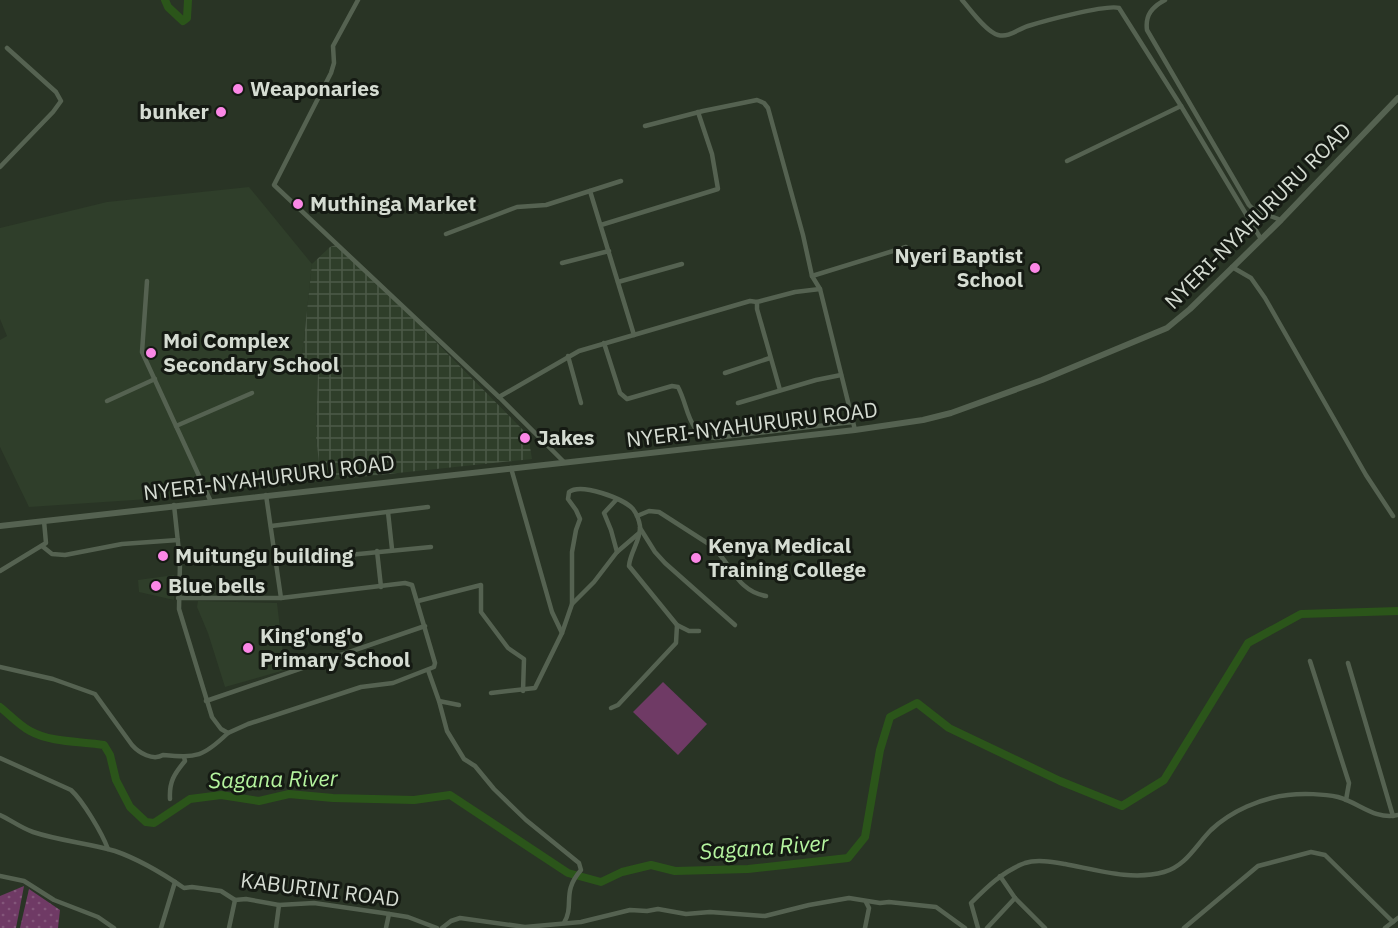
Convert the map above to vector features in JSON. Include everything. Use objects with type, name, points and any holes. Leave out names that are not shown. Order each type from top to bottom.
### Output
[{"type":"main road","name":"NYERI-NYAHURURU ROAD","points":[[0,526],[855,430],[923,420],[951,413],[1042,380],[1158,333],[1175,322],[1281,220],[1398,98]]},
{"type":"street","points":[[358,0],[333,46],[334,63],[331,73],[274,185],[499,397],[564,462]]},
{"type":"street","points":[[962,0],[991,32],[1007,36],[1026,26],[1105,8],[1119,8],[1182,106],[1261,239]]},
{"type":"street","points":[[1165,0],[1149,13],[1147,30],[1249,205],[1254,210],[1281,220]]},
{"type":"street","points":[[0,168],[61,101],[56,92],[7,48]]},
{"type":"street","points":[[645,126],[757,100],[768,108],[813,276],[820,289],[855,430]]},
{"type":"street","points":[[1067,161],[1182,106]]},
{"type":"street","points":[[601,225],[718,189],[712,154],[698,112]]},
{"type":"street","points":[[446,234],[517,207],[546,205],[621,181]]},
{"type":"street","points":[[590,191],[634,335]]},
{"type":"street","points":[[813,276],[906,247]]},
{"type":"street","points":[[562,263],[609,251]]},
{"type":"street","points":[[618,282],[682,264]]},
{"type":"street","points":[[1232,267],[1251,278],[1265,298],[1344,437],[1393,516]]},
{"type":"street","points":[[147,281],[142,352],[211,502]]},
{"type":"street","points":[[499,397],[567,356],[750,301],[757,302],[795,292],[820,289]]},
{"type":"street","points":[[757,302],[780,390]]},
{"type":"street","points":[[604,344],[623,398],[627,399],[672,386],[678,387],[696,430],[708,437],[853,422]]},
{"type":"street","points":[[567,356],[581,403]]},
{"type":"street","points":[[725,373],[770,358]]},
{"type":"street","points":[[738,403],[816,380],[842,375]]},
{"type":"street","points":[[107,401],[155,379]]},
{"type":"street","points":[[176,426],[252,393]]},
{"type":"street","points":[[511,468],[552,612],[562,633]]},
{"type":"street","points":[[491,693],[535,688],[562,633],[572,604],[572,552],[580,519],[568,499],[569,492],[573,489],[604,494],[628,505],[637,516],[640,530],[655,552],[735,625]]},
{"type":"street","points":[[266,495],[281,598]]},
{"type":"street","points":[[616,500],[604,513],[617,552]]},
{"type":"street","points":[[174,505],[178,540],[180,579],[178,598],[181,619],[215,723],[228,732]]},
{"type":"street","points":[[271,526],[428,507]]},
{"type":"street","points":[[637,516],[649,511],[659,512],[712,546],[720,553],[736,579],[754,594],[766,596]]},
{"type":"street","points":[[388,512],[392,549]]},
{"type":"street","points":[[0,572],[42,546],[46,538],[44,521]]},
{"type":"street","points":[[572,604],[594,582],[617,552],[633,541],[640,530]]},
{"type":"street","points":[[640,530],[629,566],[677,625],[689,631],[699,631]]},
{"type":"street","points":[[42,546],[52,554],[65,555],[122,544],[178,540]]},
{"type":"street","points":[[276,562],[431,547]]},
{"type":"street","points":[[378,551],[381,587]]},
{"type":"street","points":[[0,667],[53,679],[95,694],[138,752],[159,758],[163,755],[184,757],[202,753],[228,732],[248,724],[361,687],[393,683],[434,668],[435,663],[418,601],[414,588],[409,584],[281,598],[178,598]]},
{"type":"street","points":[[418,601],[481,585],[481,612],[508,648],[524,659],[523,691]]},
{"type":"street","points":[[611,708],[618,705],[676,643],[677,625]]},
{"type":"street","points":[[207,701],[425,626]]},
{"type":"street","points":[[1310,661],[1349,783],[1346,800]]},
{"type":"street","points":[[978,928],[970,903],[1000,876],[1026,862],[1038,861],[1141,876],[1162,873],[1171,870],[1186,859],[1217,825],[1243,808],[1294,794],[1338,797],[1371,813],[1396,815],[1348,663]]},
{"type":"street","points":[[428,670],[440,701],[447,730],[464,759],[475,766],[494,789],[526,820],[579,863],[581,870],[571,884],[568,916],[564,923]]},
{"type":"street","points":[[440,701],[459,705]]},
{"type":"street","points":[[170,799],[170,782],[175,771],[184,763],[184,757]]},
{"type":"street","points":[[0,758],[71,790],[77,795],[108,849]]},
{"type":"street","name":"KABURINI ROAD","points":[[0,815],[33,832],[108,849],[154,868],[184,888],[221,891],[236,900],[246,899],[279,904],[314,903],[389,914],[437,928]]},
{"type":"street","points":[[1184,928],[1258,866],[1314,852],[1325,855],[1393,922]]},
{"type":"street","points":[[0,876],[24,881],[54,900],[98,917],[114,928]]},
{"type":"street","points":[[1000,876],[1015,898],[1046,928]]},
{"type":"street","points":[[161,928],[175,882]]},
{"type":"street","points":[[442,928],[460,918],[525,927],[596,919],[625,910],[658,909],[686,914],[710,912],[765,916],[849,898],[936,907],[965,928]]},
{"type":"street","points":[[987,928],[1015,898]]},
{"type":"street","points":[[229,928],[236,900]]},
{"type":"street","points":[[865,901],[869,908],[865,928]]},
{"type":"street","points":[[276,928],[279,904]]},
{"type":"street","points":[[386,928],[389,914]]},
{"type":"street","points":[[1385,928],[1398,918]]},
{"type":"street","points":[[412,928],[415,920]]},
{"type":"shaded area","name":"Moi Complex Secondary School","points":[[249,187],[312,264],[301,366],[318,369],[316,437],[321,481],[149,499],[29,507],[0,447],[0,340],[7,336],[0,319],[0,228],[107,202]]},
{"type":"shaded area","points":[[339,244],[528,435],[532,459],[321,481],[316,437],[318,369],[301,366],[312,264],[330,247]]},
{"type":"shaded area","name":"Blue bells","points":[[174,575],[174,600],[139,592],[138,580]]},
{"type":"shaded area","name":"King'ong'o Primary School","points":[[198,601],[277,603],[285,670],[225,687],[197,607]]},
{"type":"shaded area","points":[[663,682],[707,724],[678,755],[633,712]]},
{"type":"shaded area","points":[[24,886],[16,928],[0,928],[0,896]]},
{"type":"shaded area","points":[[29,889],[60,910],[58,928],[20,928]]},
{"type":"waterway","points":[[165,0],[168,7],[183,21],[187,18],[188,0]]},
{"type":"waterway","name":"Sagana River","points":[[0,707],[22,726],[39,735],[57,740],[104,745],[110,755],[116,780],[130,807],[146,822],[154,823],[190,799],[221,795],[259,801],[289,794],[333,798],[414,800],[450,795],[568,873],[601,882],[622,872],[651,865],[675,871],[748,869],[848,858],[865,837],[880,750],[890,717],[917,703],[949,728],[1060,781],[1122,806],[1164,780],[1248,643],[1301,614],[1398,611]]},
{"type":"place","name":"Weaponaries","points":[[238,89]]},
{"type":"place","name":"bunker","points":[[221,112]]},
{"type":"place","name":"Muthinga Market","points":[[298,204]]},
{"type":"place","name":"Nyeri Baptist School","points":[[1035,268]]},
{"type":"place","name":"Moi Complex Secondary School","points":[[151,353]]},
{"type":"place","name":"Jakes","points":[[525,438]]},
{"type":"place","name":"Muitungu building","points":[[163,556]]},
{"type":"place","name":"Kenya Medical Training College","points":[[696,558]]},
{"type":"place","name":"Blue bells","points":[[156,586]]},
{"type":"place","name":"King'ong'o Primary School","points":[[248,648]]}]
